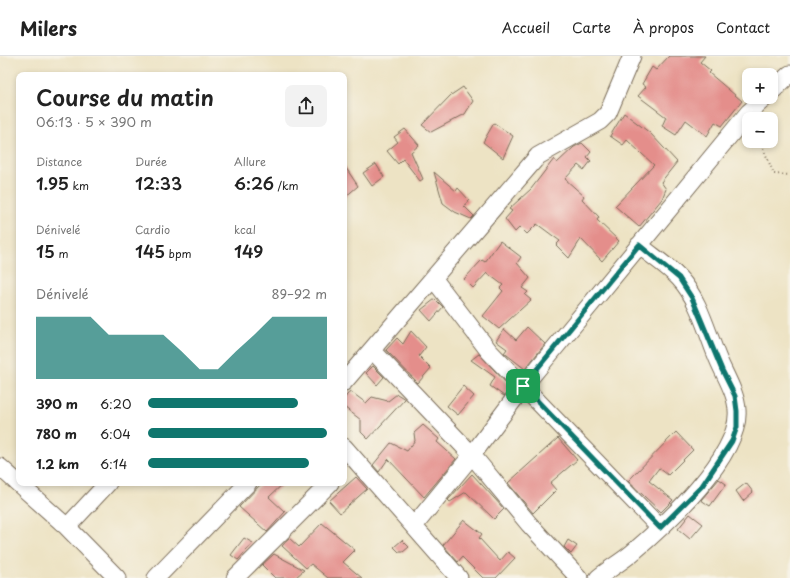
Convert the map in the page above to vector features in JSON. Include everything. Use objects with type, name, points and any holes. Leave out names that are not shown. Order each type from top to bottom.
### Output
[{"type":"street","points":[[347,379],[538,156],[600,121],[608,113],[632,56]]},
{"type":"street","points":[[778,85],[790,74]]},
{"type":"street","points":[[414,526],[472,455],[523,386],[749,112],[758,104]]},
{"type":"street","points":[[598,578],[628,556],[660,528],[702,486],[732,441],[737,427],[735,396],[722,370],[692,298],[679,278],[639,245]]},
{"type":"street","points":[[434,278],[489,351],[660,528]]},
{"type":"street","points":[[372,350],[472,455],[529,524],[579,578]]},
{"type":"street","points":[[347,458],[414,526],[459,578]]},
{"type":"street","points":[[0,467],[16,481]]},
{"type":"street","points":[[21,486],[67,527],[117,578]]},
{"type":"street","points":[[67,527],[105,486]]},
{"type":"street","points":[[156,578],[245,486]]},
{"type":"street","points":[[235,578],[327,486]]},
{"type":"path","points":[[763,148],[774,174],[790,174]]},
{"type":"building","points":[[669,56],[705,56],[700,62],[711,71],[709,73],[742,101],[722,126],[715,122],[707,136],[686,120],[676,135],[662,126],[666,117],[638,96],[646,87],[642,84],[652,67],[656,70]]},
{"type":"building","points":[[463,87],[473,101],[465,114],[431,132],[422,125],[451,95]]},
{"type":"building","points":[[624,113],[650,133],[677,162],[661,182],[666,189],[662,199],[639,227],[615,206],[654,165],[627,140],[623,145],[610,136]]},
{"type":"building","points":[[494,123],[513,136],[503,158],[483,142]]},
{"type":"building","points":[[405,129],[419,145],[411,152],[423,179],[420,181],[403,159],[398,164],[387,151],[398,142],[394,137]]},
{"type":"building","points":[[582,143],[591,152],[587,157],[591,161],[584,170],[578,165],[565,179],[584,196],[582,199],[599,217],[597,220],[619,241],[602,261],[581,239],[569,258],[556,245],[560,241],[537,224],[527,234],[520,227],[515,232],[505,219],[512,211],[509,209],[531,189],[554,159],[557,163],[574,147]]},
{"type":"building","points":[[376,164],[384,177],[372,186],[363,173]]},
{"type":"building","points":[[347,170],[358,186],[347,195]]},
{"type":"building","points":[[434,172],[456,191],[458,188],[469,200],[464,206],[474,216],[471,219],[455,212],[443,203]]},
{"type":"building","points":[[500,241],[521,257],[517,263],[530,278],[522,288],[528,292],[525,295],[531,300],[499,329],[483,316],[503,291],[500,288],[503,285],[487,273],[473,288],[464,279],[482,260],[485,262]]},
{"type":"building","points":[[435,299],[443,307],[431,321],[421,310]]},
{"type":"building","points":[[527,327],[545,344],[525,369],[504,353],[507,349],[496,341],[504,329],[516,340]]},
{"type":"building","points":[[411,331],[426,347],[419,356],[431,368],[418,383],[386,350],[397,338],[403,344]]},
{"type":"building","points":[[479,354],[510,387],[504,396],[490,386],[495,377],[471,360]]},
{"type":"building","points":[[373,366],[384,377],[377,385],[366,373]]},
{"type":"building","points":[[463,386],[474,396],[458,415],[447,406]]},
{"type":"building","points":[[350,391],[366,403],[372,397],[388,401],[397,394],[405,399],[368,439],[361,432],[361,420],[347,409],[347,395]]},
{"type":"building","points":[[423,425],[439,439],[437,442],[456,459],[424,497],[388,459],[379,472],[373,465],[391,443],[407,451],[415,441],[414,433]]},
{"type":"building","points":[[676,432],[693,450],[668,475],[659,468],[649,481],[673,500],[661,512],[628,481]]},
{"type":"building","points":[[558,438],[577,460],[550,483],[556,490],[533,513],[508,483]]},
{"type":"building","points":[[472,474],[504,509],[494,519],[466,492],[450,502],[448,500]]},
{"type":"building","points":[[356,477],[367,489],[340,513],[329,501]]},
{"type":"building","points":[[719,479],[726,484],[710,506],[701,500]]},
{"type":"building","points":[[746,483],[753,492],[743,501],[736,491]]},
{"type":"building","points":[[259,486],[281,486],[269,497],[285,512],[267,532],[239,507]]},
{"type":"building","points":[[690,514],[703,524],[690,539],[678,529]]},
{"type":"building","points":[[464,520],[482,534],[479,538],[500,561],[508,552],[515,558],[496,578],[483,578],[462,557],[458,562],[443,545]]},
{"type":"building","points":[[322,523],[355,550],[343,562],[362,578],[328,578],[311,564],[306,568],[282,546],[289,538],[299,547]]},
{"type":"building","points":[[244,538],[253,543],[238,560],[231,555]]},
{"type":"building","points":[[402,540],[409,547],[403,552],[399,552],[394,547]]},
{"type":"building","points":[[568,540],[577,546],[571,554],[564,547]]},
{"type":"building","points":[[274,554],[304,570],[295,578],[275,578],[262,565]]},
{"type":"route","points":[[639,245],[679,278],[692,298],[722,370],[735,396],[737,427],[732,441],[702,486],[688,498],[660,528],[523,386],[639,245]]}]
